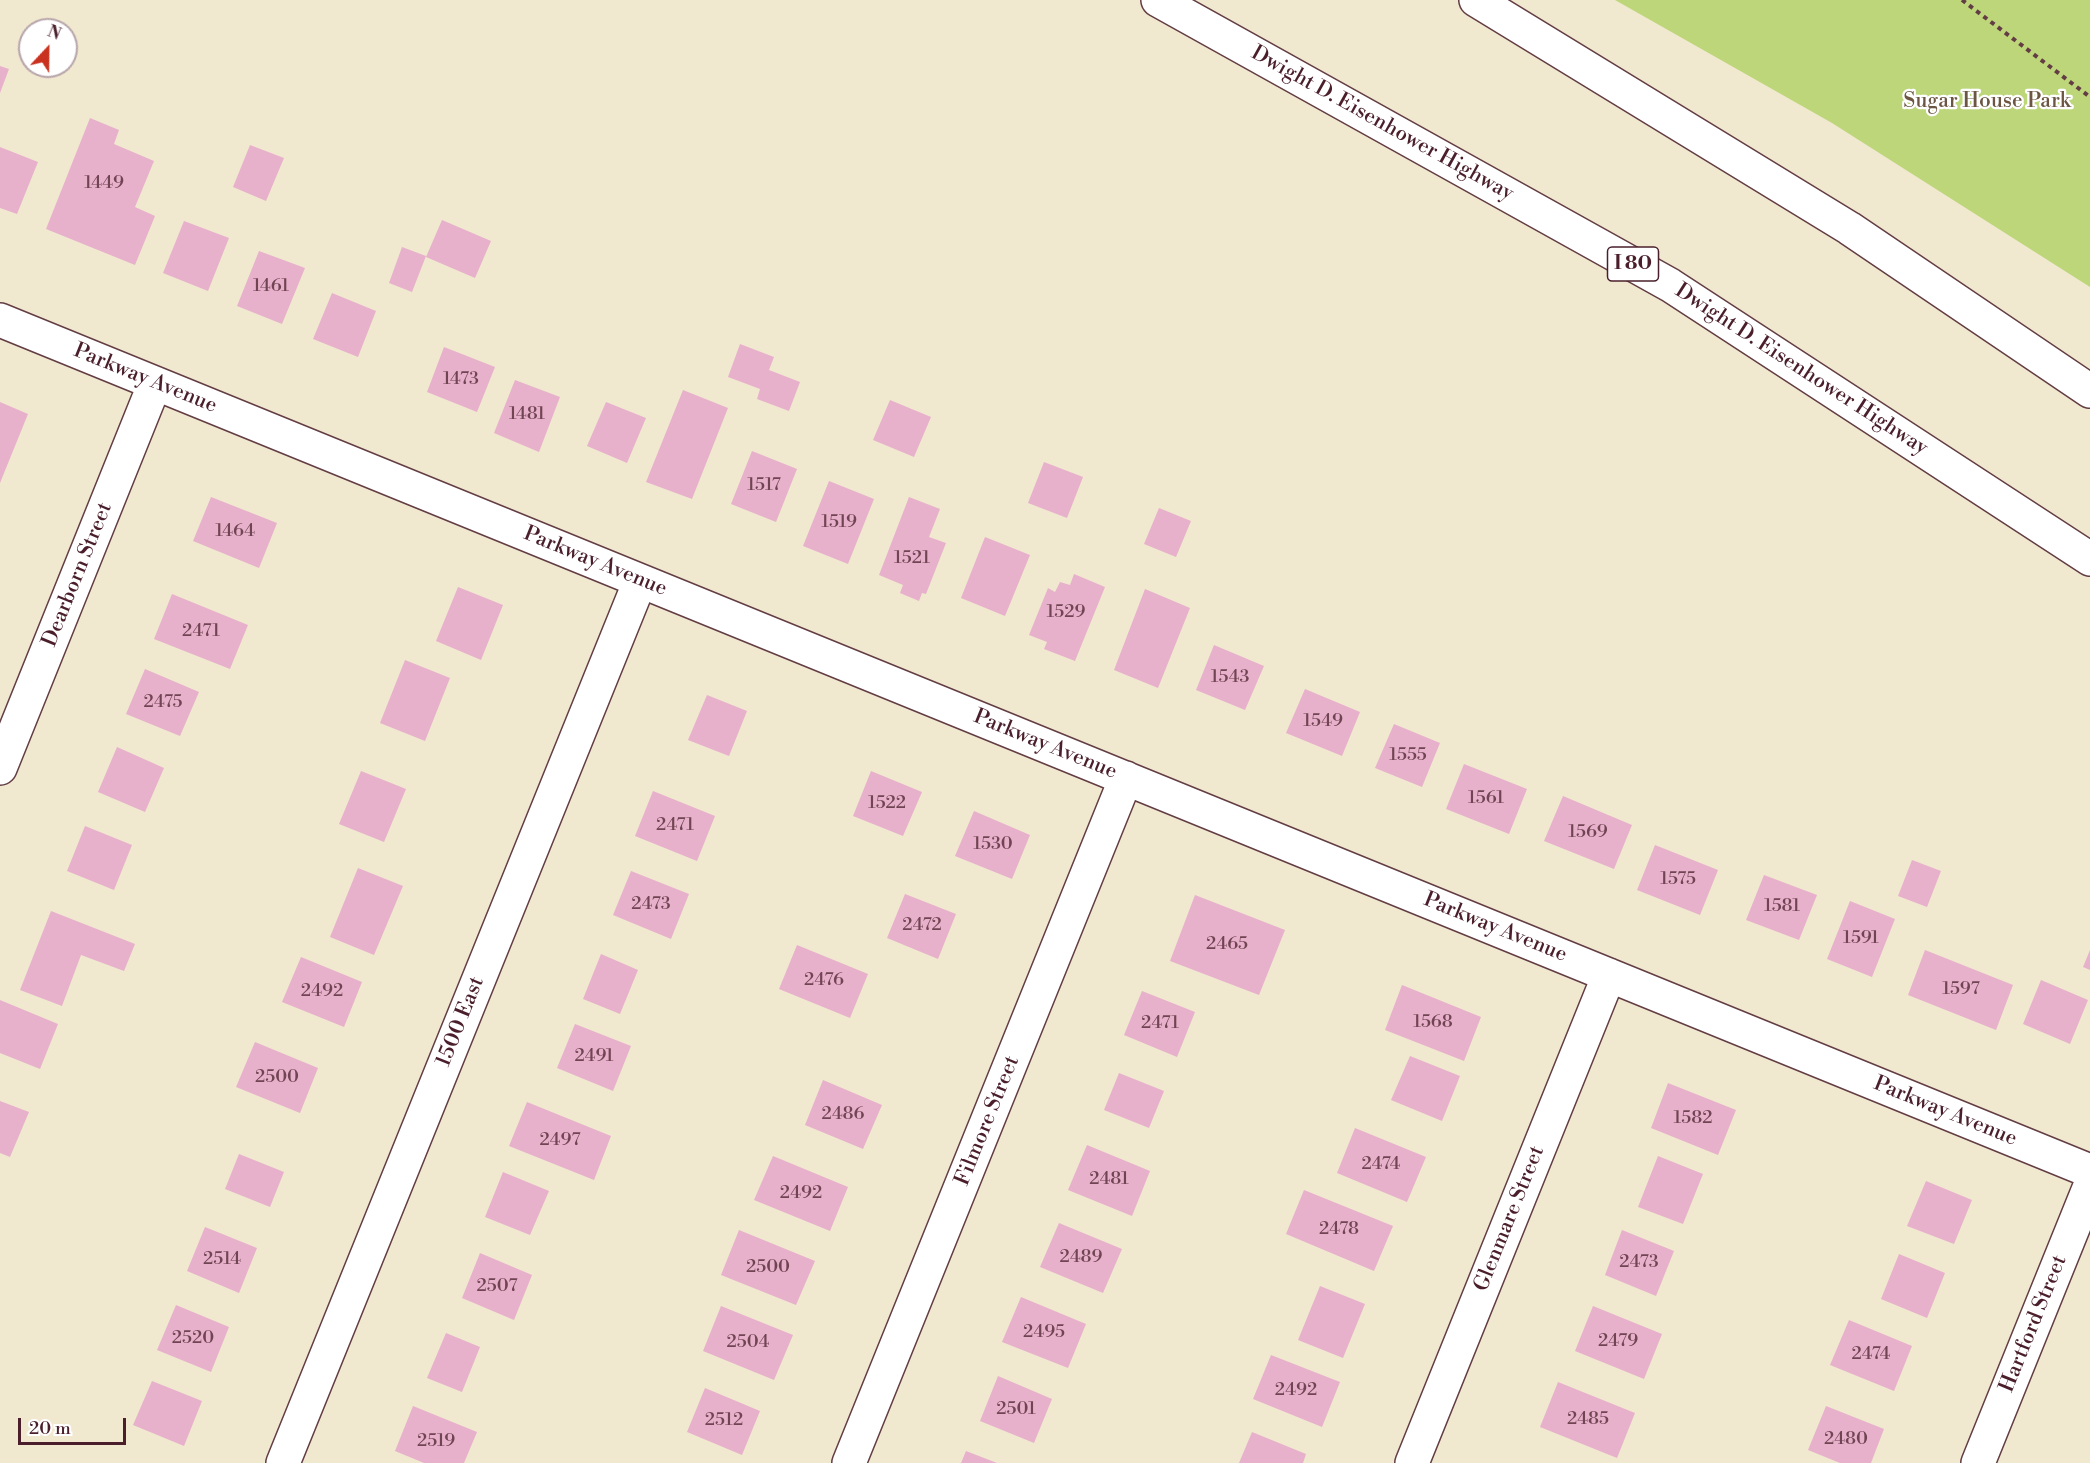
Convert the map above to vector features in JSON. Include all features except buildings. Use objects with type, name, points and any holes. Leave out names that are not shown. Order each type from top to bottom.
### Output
[{"type":"main road","name":"Dwight D. Eisenhower Highway","points":[[1158,0],[1670,285],[2090,559]]},
{"type":"main road","points":[[1476,0],[1849,228],[2090,391]]},
{"type":"main road","name":"Parkway Avenue","points":[[0,320],[2090,1171]]},
{"type":"main road","name":"Dearborn Street","points":[[0,768],[155,383]]},
{"type":"main road","name":"1500 East","points":[[283,1463],[640,580]]},
{"type":"main road","name":"Filmore Street","points":[[849,1463],[1126,778]]},
{"type":"main road","name":"Glenmare Street","points":[[1412,1463],[1609,975]]},
{"type":"main road","name":"Hartford Street","points":[[1978,1463],[2090,1186]]},
{"type":"path","points":[[1962,0],[2090,97]]},
{"type":"green space","name":"Sugar House Park","points":[[1615,0],[2090,0],[2090,287],[1832,123]]}]
